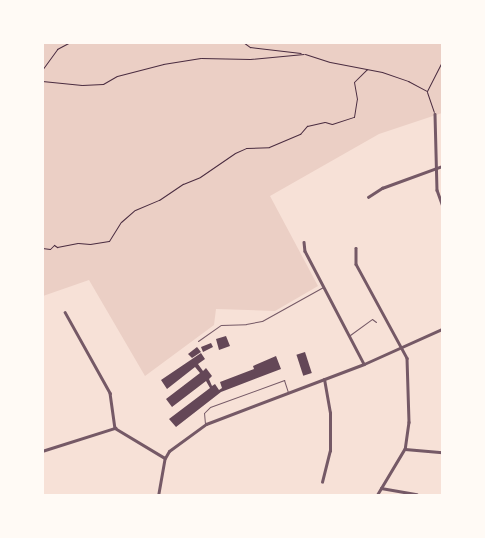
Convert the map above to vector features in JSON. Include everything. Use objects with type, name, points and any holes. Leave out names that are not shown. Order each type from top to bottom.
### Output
[{"type":"street","points":[[434,114],[437,190],[442,204]]},
{"type":"street","points":[[368,197],[382,188],[442,166]]},
{"type":"street","points":[[304,242],[305,252],[364,364]]},
{"type":"street","points":[[356,248],[356,264],[408,358],[409,422],[405,449],[377,496]]},
{"type":"street","points":[[65,312],[110,393],[115,428]]},
{"type":"street","points":[[158,496],[165,458],[175,446],[206,424],[404,348],[442,329]]},
{"type":"street","points":[[322,482],[330,451],[330,413],[324,380]]},
{"type":"street","points":[[42,451],[115,428],[165,458]]},
{"type":"street","points":[[405,449],[442,452]]},
{"type":"street","points":[[381,488],[416,494]]},
{"type":"lane","points":[[198,341],[221,325],[262,321],[323,287]]},
{"type":"lane","points":[[349,336],[372,320],[376,322]]},
{"type":"lane","points":[[206,424],[204,413],[210,407],[284,380],[289,392]]},
{"type":"path","points":[[42,70],[57,49],[70,42]]},
{"type":"path","points":[[243,42],[250,47],[282,49],[330,62],[367,69],[408,81],[426,91],[434,114]]},
{"type":"path","points":[[42,80],[82,85],[103,84],[117,76],[154,66],[201,58],[250,59],[304,54]]},
{"type":"path","points":[[426,91],[442,61]]},
{"type":"path","points":[[42,248],[50,249],[54,245],[57,247],[78,243],[90,244],[109,241],[121,222],[135,210],[159,200],[183,184],[200,177],[236,153],[246,148],[269,147],[300,134],[307,126],[325,122],[332,124],[354,117],[357,99],[354,82],[367,69]]},
{"type":"shaded area","points":[[43,43],[442,43],[442,113],[379,134],[270,196],[318,286],[275,311],[216,309],[214,325],[145,376],[89,280],[43,296]]},
{"type":"building","points":[[226,336],[230,346],[219,350],[216,339]]},
{"type":"building","points":[[211,343],[213,347],[203,352],[201,347]]},
{"type":"building","points":[[197,347],[201,352],[192,358],[188,354]]},
{"type":"building","points":[[305,352],[312,373],[303,376],[296,355]]},
{"type":"building","points":[[201,353],[205,359],[198,364],[203,371],[206,368],[212,376],[209,379],[212,386],[215,384],[219,390],[222,388],[220,382],[254,369],[253,366],[276,356],[281,369],[221,392],[176,427],[169,419],[210,388],[206,381],[172,407],[166,399],[200,373],[195,367],[167,389],[161,380]]}]
